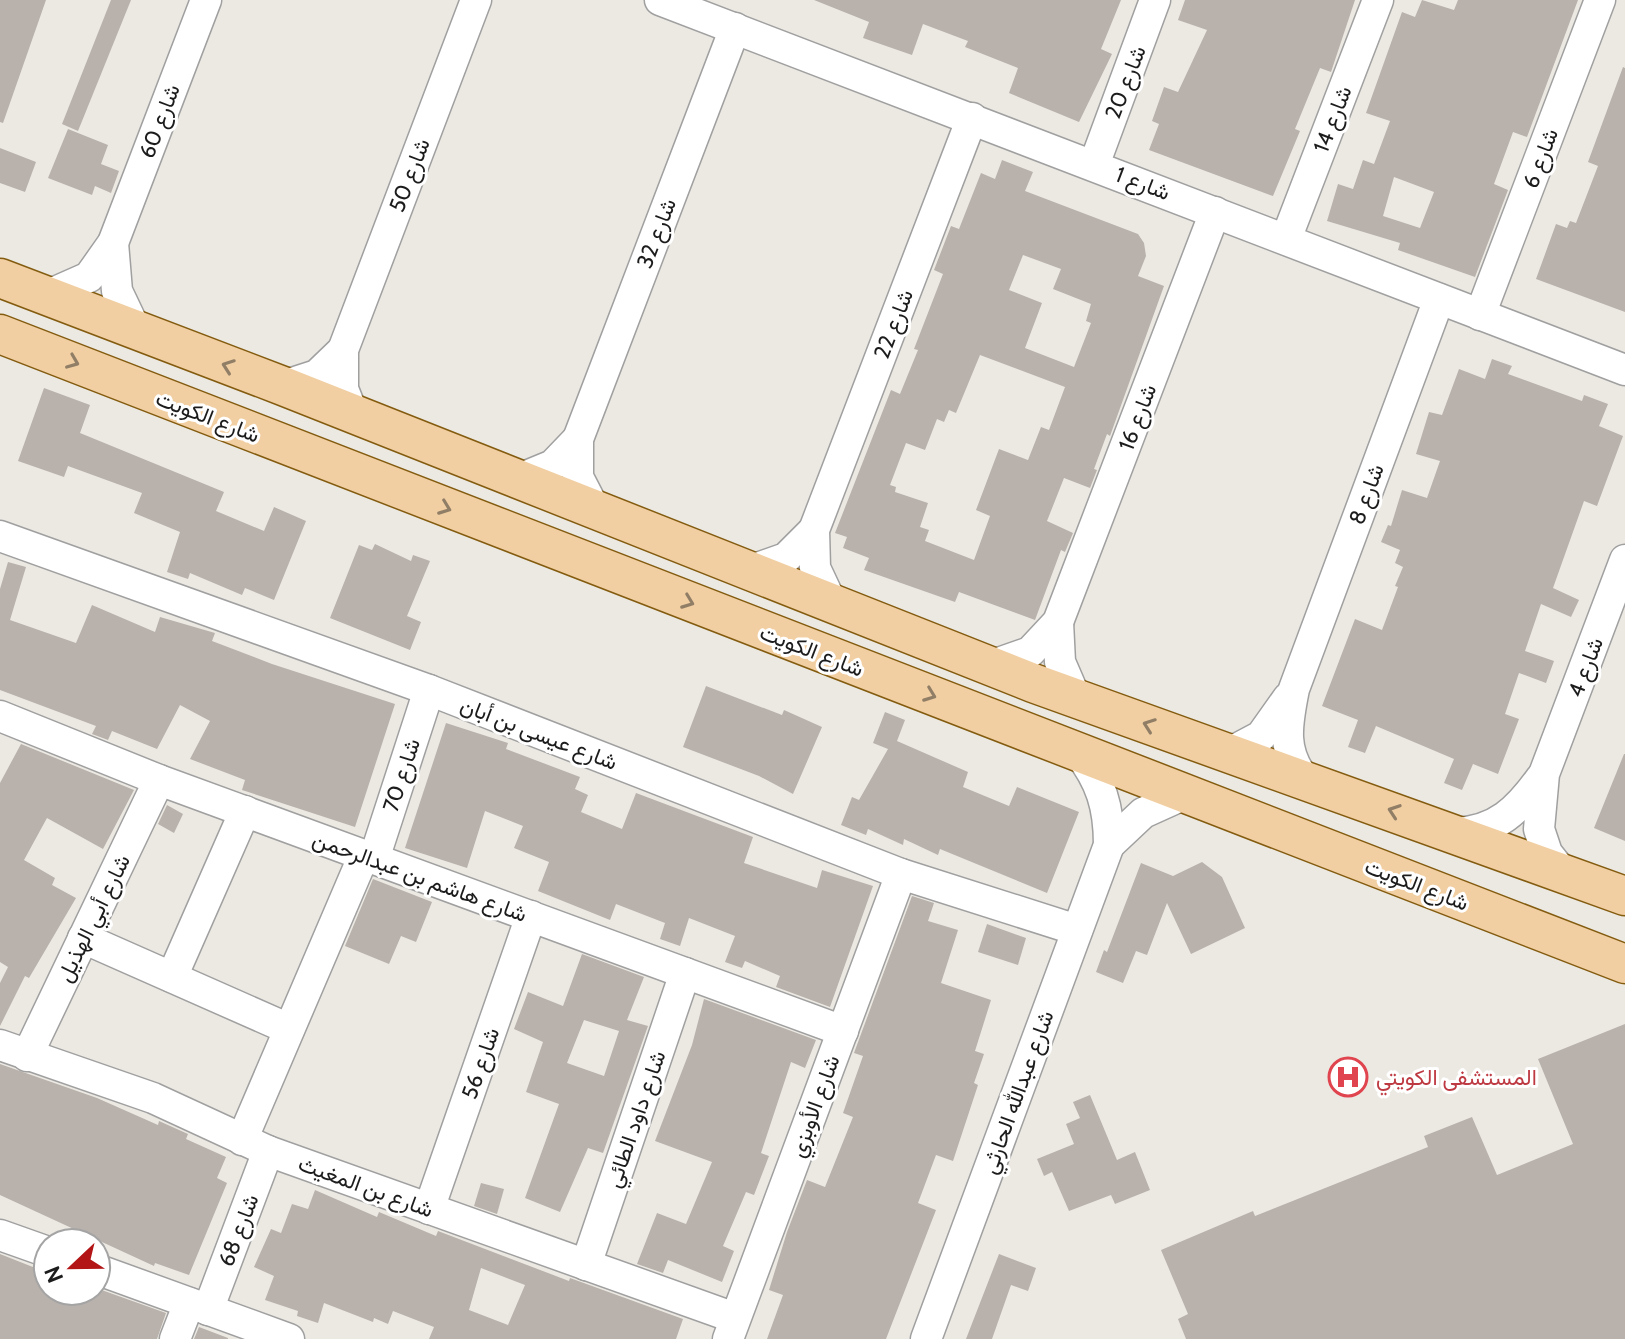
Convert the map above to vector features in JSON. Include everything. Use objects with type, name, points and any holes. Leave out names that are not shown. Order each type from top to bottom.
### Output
[{"type":"main road","points":[[0,278],[137,333],[283,386],[1076,699],[1625,896]]},
{"type":"main road","name":"شارع الكويت","points":[[0,334],[1625,964]]},
{"type":"main road","points":[[220,420],[273,425],[312,433],[430,477],[445,472],[453,453]]},
{"type":"main road","points":[[845,663],[845,650],[858,640],[949,661],[990,666]]},
{"type":"main road","points":[[1562,940],[1625,940]]},
{"type":"street","name":"شارع 60","points":[[46,296],[89,277],[113,243],[206,0]]},
{"type":"street","name":"شارع 50","points":[[353,414],[343,389],[343,350],[476,0]]},
{"type":"street","name":"شارع 1","points":[[660,0],[1625,370]]},
{"type":"street","name":"شارع 20","points":[[1094,165],[1155,0]]},
{"type":"street","name":"شارع 14","points":[[1286,239],[1378,0]]},
{"type":"street","name":"شارع 6","points":[[1480,315],[1600,0]]},
{"type":"street","name":"شارع 32","points":[[595,510],[578,477],[578,439],[735,28]]},
{"type":"street","name":"شارع 22","points":[[831,602],[815,568],[814,530],[972,118]]},
{"type":"street","name":"شارع 16","points":[[990,666],[1030,652],[1058,622],[1215,212]]},
{"type":"street","name":"شارع 60","points":[[113,243],[117,291],[137,333]]},
{"type":"street","name":"شارع 8","points":[[1306,781],[1292,761],[1286,738],[1294,689],[1439,299]]},
{"type":"street","name":"شارع 50","points":[[283,386],[317,375],[343,350]]},
{"type":"street","name":"شارع 32","points":[[519,479],[553,465],[578,439]]},
{"type":"street","name":"شارع 22","points":[[749,571],[786,558],[814,530]]},
{"type":"street","name":"شارع عيسى بن أبان","points":[[0,536],[429,690],[901,874],[1077,930]]},
{"type":"street","name":"شارع 4","points":[[1456,833],[1484,829],[1509,817],[1544,774],[1618,600],[1625,560]]},
{"type":"street","name":"شارع 16","points":[[1058,622],[1060,662],[1076,699]]},
{"type":"street","name":"شارع 8","points":[[1229,753],[1261,736],[1294,689]]},
{"type":"street","name":"شارع 70","points":[[289,1029],[369,857],[429,690]]},
{"type":"street","name":"شارع هاشم بن عبدالرحمن","points":[[2,722],[843,1031]]},
{"type":"street","name":"شارع عبدالله الحارثي","points":[[1078,752],[1104,795],[1109,845]]},
{"type":"street","name":"شارع 4","points":[[1544,774],[1539,829],[1547,853],[1563,873]]},
{"type":"street","name":"شارع أبي الهذيل","points":[[13,1051],[83,938],[159,780]]},
{"type":"street","name":"شارع عبدالله الحارثي","points":[[926,1339],[1109,845],[1143,813],[1185,794]]},
{"type":"street","points":[[172,977],[245,811]]},
{"type":"street","name":"شارع الأوبزي","points":[[732,1329],[901,874]]},
{"type":"street","name":"شارع 56","points":[[429,1209],[531,916]]},
{"type":"street","points":[[83,938],[289,1029]]},
{"type":"street","name":"شارع داود الطائي","points":[[586,1265],[685,973]]},
{"type":"street","name":"شارع 68","points":[[175,1339],[198,1306],[255,1146],[289,1029]]},
{"type":"street","name":"شارع بن المغيث","points":[[13,1051],[153,1098],[255,1146],[586,1265],[732,1329]]},
{"type":"street","points":[[0,1235],[32,1246]]},
{"type":"street","points":[[112,1275],[289,1339]]},
{"type":"building","points":[[0,0],[46,0],[3,123],[0,122]]},
{"type":"building","points":[[111,0],[131,0],[78,131],[62,124]]},
{"type":"building","points":[[814,0],[1121,0],[1101,49],[1112,54],[1079,122],[1009,93],[1018,68],[965,47],[968,41],[923,24],[912,55],[863,38],[869,22]]},
{"type":"building","points":[[1185,0],[1355,0],[1331,72],[1320,68],[1295,129],[1300,131],[1273,196],[1149,150],[1159,124],[1152,121],[1164,87],[1178,92],[1207,30],[1178,20]]},
{"type":"building","points":[[1422,0],[1454,10],[1458,0],[1578,0],[1527,137],[1513,132],[1494,184],[1508,190],[1475,277],[1398,250],[1400,243],[1327,221],[1338,184],[1353,189],[1363,160],[1374,164],[1390,121],[1366,113],[1402,12],[1415,17]],"holes":[[[1394,177],[1434,192],[1420,228],[1383,216]]]},
{"type":"building","points":[[1623,67],[1625,312],[1536,279],[1556,224],[1567,228],[1570,221],[1576,223],[1598,166],[1588,162]]},
{"type":"building","points":[[68,129],[108,145],[101,164],[119,171],[111,193],[95,186],[92,195],[48,178]]},
{"type":"building","points":[[0,148],[36,162],[25,192],[0,183]]},
{"type":"building","points":[[1002,160],[1033,172],[1025,191],[1138,234],[1144,243],[1146,256],[1138,276],[1164,286],[1110,436],[1107,434],[1094,469],[1097,470],[1090,488],[1064,478],[1047,521],[1073,533],[1065,552],[1061,550],[1035,620],[959,592],[955,602],[864,570],[869,558],[843,548],[847,537],[835,533],[891,390],[900,394],[918,350],[914,349],[943,274],[934,270],[951,226],[959,229],[981,173],[995,179]],"holes":[[[1023,255],[1061,269],[1053,289],[1091,304],[1086,321],[1091,323],[1074,367],[1025,348],[1042,303],[1009,290]],[[980,355],[1065,387],[1049,430],[1041,427],[1028,460],[999,449],[976,510],[990,516],[974,560],[925,541],[929,530],[920,527],[928,503],[895,492],[896,487],[890,485],[906,443],[925,450],[937,419],[944,422],[949,410],[956,413]]]},
{"type":"building","points":[[1492,359],[1512,366],[1508,374],[1582,401],[1584,395],[1608,404],[1599,426],[1623,436],[1597,506],[1584,501],[1553,588],[1579,600],[1571,617],[1541,604],[1525,651],[1554,661],[1546,683],[1519,673],[1505,714],[1519,719],[1498,774],[1473,764],[1462,790],[1444,783],[1454,759],[1376,726],[1365,753],[1348,747],[1358,720],[1322,706],[1355,619],[1382,630],[1398,587],[1395,586],[1403,567],[1395,563],[1400,550],[1381,542],[1388,525],[1391,526],[1402,490],[1427,498],[1440,461],[1416,454],[1429,412],[1442,415],[1459,369],[1485,379]]},
{"type":"building","points":[[44,388],[90,405],[80,433],[224,492],[216,511],[264,531],[274,507],[306,521],[274,600],[245,588],[242,595],[190,573],[188,579],[167,572],[180,532],[134,513],[142,493],[68,466],[64,477],[18,461]]},
{"type":"building","points":[[375,544],[411,561],[413,555],[430,561],[407,616],[421,622],[410,650],[330,618],[359,545],[372,550]]},
{"type":"building","points":[[8,562],[26,567],[10,620],[76,643],[92,605],[155,632],[160,617],[215,633],[212,641],[272,664],[395,704],[355,827],[242,790],[245,780],[190,759],[210,721],[180,705],[157,749],[112,731],[108,740],[92,734],[96,726],[0,690],[0,589]]},
{"type":"building","points":[[706,686],[782,715],[784,710],[822,727],[793,794],[759,776],[683,747]]},
{"type":"building","points":[[885,712],[905,720],[897,741],[968,772],[963,787],[1009,806],[1017,787],[1079,812],[1047,893],[940,849],[938,855],[904,839],[903,845],[868,829],[866,835],[841,825],[852,797],[859,800],[888,749],[873,743]]},
{"type":"building","points":[[446,723],[508,743],[506,749],[580,777],[575,789],[588,795],[581,812],[622,829],[636,793],[753,837],[744,863],[817,888],[822,870],[873,886],[830,1007],[776,987],[780,976],[745,961],[742,968],[725,962],[735,936],[689,918],[680,946],[660,939],[665,923],[616,904],[610,920],[538,891],[549,862],[514,848],[523,826],[485,811],[467,868],[405,848]]},
{"type":"building","points":[[21,744],[134,790],[103,849],[47,818],[24,860],[55,878],[52,885],[76,898],[29,978],[25,976],[0,1026],[0,983],[8,967],[0,962],[0,783]]},
{"type":"building","points":[[1625,754],[1625,841],[1594,828]]},
{"type":"building","points":[[167,805],[183,814],[174,833],[158,824]]},
{"type":"building","points":[[1202,862],[1222,877],[1245,928],[1191,954],[1167,903],[1147,955],[1136,951],[1123,983],[1096,972],[1104,950],[1107,952],[1141,863],[1173,876]]},
{"type":"building","points":[[373,879],[432,902],[416,942],[401,936],[389,964],[345,946]]},
{"type":"building","points":[[912,896],[934,903],[928,921],[958,930],[941,983],[991,1000],[975,1051],[984,1054],[974,1083],[978,1085],[953,1161],[936,1155],[918,1203],[936,1210],[886,1339],[767,1339],[783,1295],[769,1290],[787,1232],[807,1180],[825,1187],[853,1117],[843,1113],[863,1056],[854,1053]]},
{"type":"building","points":[[987,924],[1026,938],[1018,965],[978,952]]},
{"type":"building","points":[[582,954],[644,977],[627,1020],[648,1026],[603,1153],[588,1148],[560,1212],[525,1198],[559,1104],[526,1092],[543,1042],[514,1029],[528,992],[563,1006]],"holes":[[[584,1020],[619,1031],[604,1076],[567,1063]]]},
{"type":"building","points":[[704,999],[816,1040],[805,1068],[791,1062],[761,1153],[769,1156],[754,1195],[746,1192],[723,1246],[734,1251],[722,1282],[668,1260],[663,1273],[637,1264],[657,1213],[686,1224],[712,1162],[655,1141],[692,1045]]},
{"type":"building","points":[[1625,1024],[1625,1339],[1186,1339],[1178,1319],[1188,1314],[1161,1250],[1253,1211],[1255,1216],[1428,1147],[1424,1136],[1472,1117],[1497,1175],[1573,1144],[1538,1059]]},
{"type":"building","points":[[0,1064],[97,1098],[158,1125],[159,1121],[188,1134],[186,1139],[226,1157],[217,1178],[227,1183],[189,1275],[155,1263],[154,1266],[112,1247],[112,1227],[69,1227],[0,1195]]},
{"type":"building","points":[[1090,1095],[1117,1160],[1135,1152],[1150,1190],[1115,1204],[1111,1195],[1069,1211],[1052,1172],[1044,1176],[1037,1159],[1074,1144],[1066,1124],[1080,1118],[1073,1102]]},
{"type":"building","points":[[481,1183],[504,1189],[497,1214],[474,1206]]},
{"type":"building","points":[[315,1190],[377,1217],[379,1212],[436,1236],[438,1231],[569,1281],[570,1278],[683,1319],[676,1339],[429,1339],[434,1327],[393,1311],[388,1324],[374,1318],[373,1322],[324,1303],[318,1323],[297,1316],[298,1311],[265,1300],[274,1276],[254,1267],[271,1229],[281,1233],[292,1204],[308,1209]],"holes":[[[481,1268],[525,1285],[508,1325],[469,1310]]]},
{"type":"building","points":[[0,1254],[32,1267],[32,1307],[112,1307],[112,1294],[166,1313],[157,1339],[0,1339]]},
{"type":"building","points":[[999,1254],[1036,1268],[1028,1291],[1011,1285],[992,1339],[966,1339]]},
{"type":"building","points":[[199,1327],[228,1338],[228,1339],[194,1339]]},
{"type":"place","name":"المستشفى الكويتي","points":[[1348,1077]]}]
